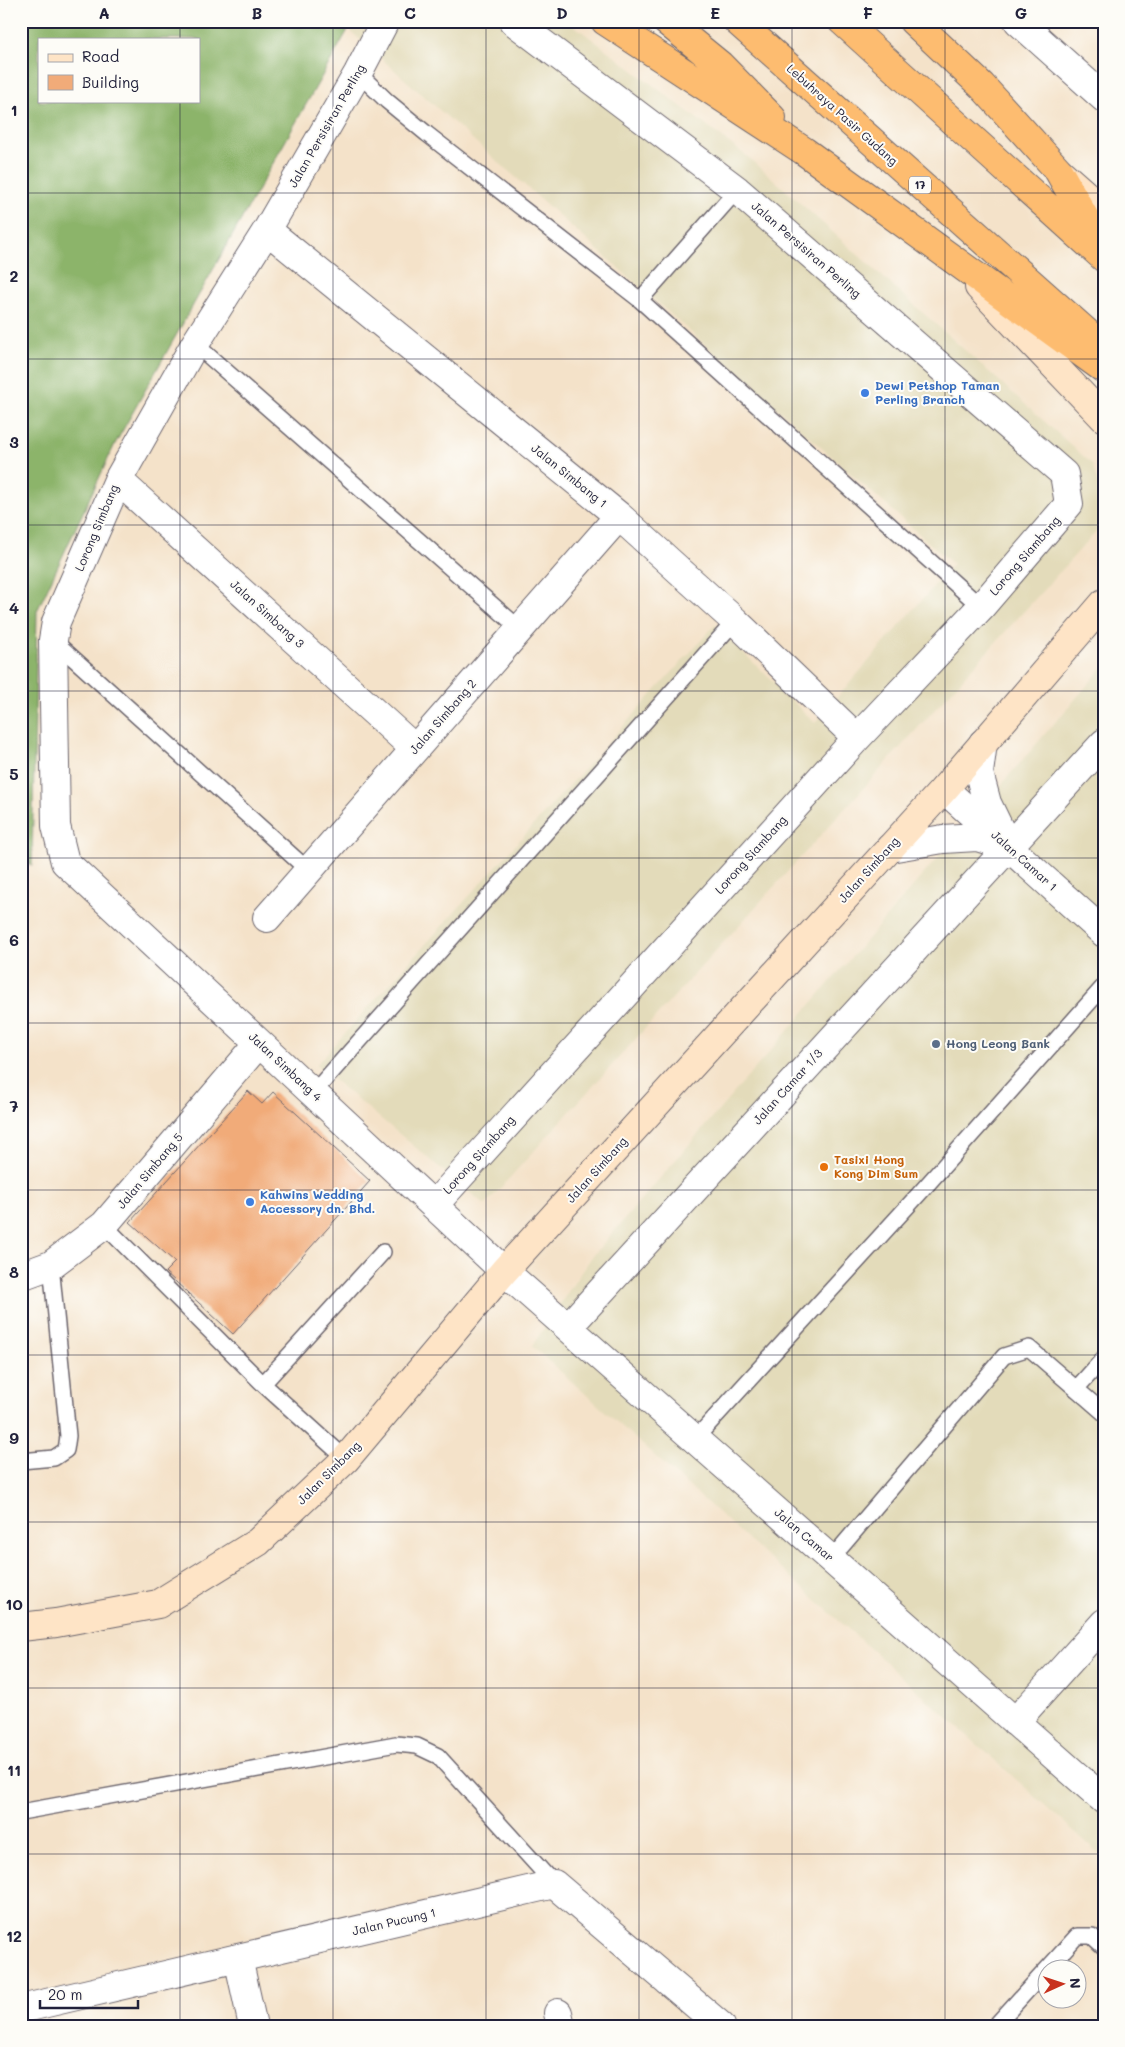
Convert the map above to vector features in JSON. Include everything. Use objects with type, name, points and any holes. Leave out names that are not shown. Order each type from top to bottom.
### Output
[{"type":"highway","points":[[605,21],[804,151],[1104,369]]},
{"type":"highway","points":[[666,21],[720,65],[804,151]]},
{"type":"highway","name":"Lebuhraya Pasir Gudang","points":[[737,21],[1104,348]]},
{"type":"highway","points":[[842,21],[1104,258]]},
{"type":"highway","points":[[913,21],[982,86],[1058,170],[1104,251]]},
{"type":"street","name":"Jalan Persisiran Perling","points":[[267,230],[358,73],[385,21]]},
{"type":"street","name":"Jalan Persisiran Perling","points":[[513,21],[736,190],[1064,474],[1069,504]]},
{"type":"street","points":[[1018,21],[1104,98]]},
{"type":"street","points":[[1058,170],[1104,211]]},
{"type":"street","name":"Lorong Simbang","points":[[65,862],[56,826],[53,640],[56,622],[118,480],[195,344],[267,230]]},
{"type":"street","name":"Jalan Simbang 1","points":[[267,230],[619,516],[735,621],[856,738]]},
{"type":"street","points":[[956,262],[1104,418]]},
{"type":"street","name":"Jalan Simbang 3","points":[[118,480],[415,749]]},
{"type":"street","name":"Lorong Siambang","points":[[434,1205],[856,738],[981,607],[1069,504]]},
{"type":"street","name":"Jalan Simbang 2","points":[[267,918],[619,516]]},
{"type":"street","name":"Jalan Simbang","points":[[21,1627],[56,1623],[158,1604],[258,1542],[346,1459],[504,1271],[944,789],[1104,603]]},
{"type":"street","points":[[983,743],[979,773],[987,803],[1007,846]]},
{"type":"street","name":"Jalan Camar 1/3","points":[[568,1327],[1007,846],[1104,743]]},
{"type":"street","name":"Jalan Camar 1","points":[[944,789],[1104,933]]},
{"type":"street","points":[[890,848],[943,839],[977,837],[1007,846]]},
{"type":"street","name":"Jalan Simbang 4","points":[[65,862],[504,1271]]},
{"type":"street","name":"Jalan Simbang 5","points":[[21,1276],[51,1265],[104,1225],[259,1043]]},
{"type":"street","name":"Jalan Camar","points":[[504,1271],[1104,1800]]},
{"type":"street","points":[[1016,1722],[1104,1623]]},
{"type":"street","points":[[554,1884],[721,2026]]},
{"type":"street","name":"Jalan Pucung 1","points":[[21,2009],[554,1884]]},
{"type":"street","points":[[238,1958],[253,2026]]},
{"type":"lane","points":[[358,73],[387,101],[427,134],[640,300],[981,607]]},
{"type":"lane","points":[[640,300],[736,190]]},
{"type":"lane","points":[[195,344],[520,629]]},
{"type":"lane","points":[[313,1093],[735,621]]},
{"type":"lane","points":[[53,640],[308,871]]},
{"type":"lane","points":[[695,1439],[918,1195],[1104,986]]},
{"type":"lane","points":[[104,1225],[262,1384],[346,1459]]},
{"type":"lane","points":[[262,1384],[382,1252]]},
{"type":"lane","points":[[21,1461],[54,1458],[66,1450],[68,1436],[51,1265]]},
{"type":"lane","points":[[831,1559],[1004,1356],[1029,1348],[1104,1413]]},
{"type":"lane","points":[[1076,1389],[1104,1358]]},
{"type":"lane","points":[[21,1812],[396,1744],[416,1746],[438,1756],[554,1884]]},
{"type":"lane","points":[[995,2026],[1077,1936],[1092,1936],[1104,1947]]},
{"type":"shaded area","points":[[353,21],[568,21],[753,161],[1092,464],[1104,503],[1104,523],[485,1205],[316,1065],[715,625],[815,723],[953,564],[348,29]]},
{"type":"shaded area","points":[[1104,666],[1104,1858],[532,1346],[590,1259]]},
{"type":"green space","points":[[21,21],[353,21],[115,444],[37,611],[32,865],[21,863]]},
{"type":"building","name":"Kahwins Wedding Accessory dn. Bhd.","points":[[248,1091],[262,1104],[273,1092],[370,1181],[233,1334],[165,1272],[175,1262],[130,1222]]},
{"type":"place","name":"Dewi Petshop Taman Perling Branch","points":[[865,393]]},
{"type":"place","name":"Hong Leong Bank","points":[[936,1044]]},
{"type":"place","name":"Tasixi Hong Kong Dim Sum","points":[[824,1167]]},
{"type":"place","name":"Kahwins Wedding Accessory dn. Bhd.","points":[[250,1202]]}]
